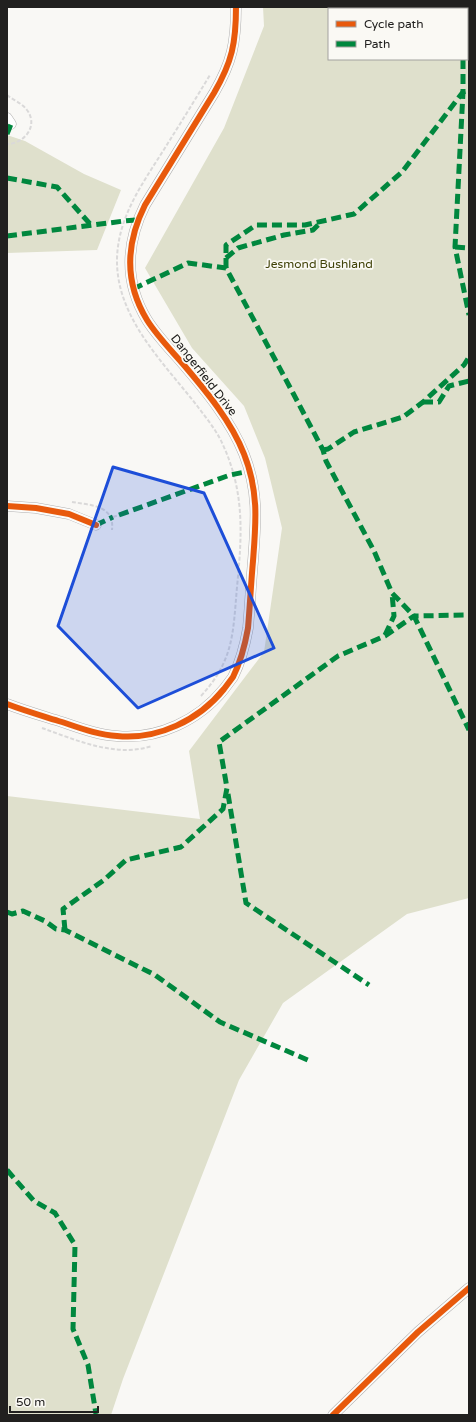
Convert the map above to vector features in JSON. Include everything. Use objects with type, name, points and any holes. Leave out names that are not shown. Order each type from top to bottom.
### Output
[{"type":"street","name":"Dangerfield Drive","points":[[7,704],[104,735],[130,737],[144,736],[171,728],[197,714],[206,707],[232,678],[240,660],[248,628],[257,516],[255,494],[250,471],[244,453],[226,419],[147,319],[133,289],[130,268],[130,252],[137,220],[145,204],[220,83],[231,59],[235,37],[236,7]]},
{"type":"street","points":[[7,506],[36,508],[69,514],[96,525]]},
{"type":"street","points":[[333,1415],[418,1332],[469,1288]]},
{"type":"path","points":[[199,698],[212,684],[221,670],[227,658],[234,631],[240,550],[241,521],[239,494],[228,457],[216,430],[146,341],[132,318],[122,297],[117,259],[119,241],[128,209],[213,69]]},
{"type":"path","points":[[113,517],[120,515]]},
{"type":"highlighted area","points":[[113,467],[204,493],[274,648],[138,708],[58,626]]},
{"type":"green space","name":"Jesmond Bushland","points":[[263,7],[469,7],[469,898],[407,914],[283,1003],[239,1080],[123,1379],[111,1415],[7,1415],[7,796],[200,819],[189,751],[264,652],[282,528],[265,458],[244,406],[192,348],[145,268],[224,128],[264,26]]},
{"type":"green space","points":[[7,135],[25,141],[84,174],[121,190],[97,250],[7,253]]},
{"type":"marked path","points":[[463,60],[463,92],[455,247],[469,315]]},
{"type":"marked path","points":[[226,268],[226,245],[256,225],[305,225],[354,214],[402,172],[463,92],[469,90]]},
{"type":"marked path","points":[[7,134],[11,124]]},
{"type":"marked path","points":[[7,178],[57,187],[91,225]]},
{"type":"marked path","points":[[7,236],[137,220]]},
{"type":"marked path","points":[[226,258],[238,248],[284,235],[313,230],[321,222]]},
{"type":"marked path","points":[[455,247],[469,248]]},
{"type":"marked path","points":[[133,289],[188,263],[226,268],[323,450],[326,461],[374,551],[392,593],[414,616],[469,730]]},
{"type":"marked path","points":[[323,450],[328,449],[354,432],[403,417],[423,402],[464,365],[469,357]]},
{"type":"marked path","points":[[423,402],[439,402],[449,386],[469,381]]},
{"type":"marked path","points":[[119,515],[230,475],[250,471]]},
{"type":"marked path","points":[[96,525],[113,517]]},
{"type":"marked path","points":[[385,635],[394,616],[392,593]]},
{"type":"marked path","points":[[65,930],[63,909],[104,880],[126,860],[181,847],[223,809],[227,788],[219,742],[338,656],[385,636],[414,616],[469,615]]},
{"type":"marked path","points":[[228,794],[246,903],[369,985]]},
{"type":"marked path","points":[[7,912],[12,914],[23,911],[45,921],[56,929],[65,930],[155,975],[220,1022],[310,1061]]},
{"type":"marked path","points":[[7,1170],[34,1201],[55,1213],[75,1245],[73,1329],[88,1365],[96,1414]]},
{"type":"cycle path","points":[[7,704],[82,729],[103,734],[117,736],[148,735],[176,726],[190,719],[214,700],[233,677],[244,647],[248,628],[255,533],[254,494],[249,468],[239,442],[225,418],[192,374],[147,320],[134,291],[130,262],[134,234],[145,205],[214,93],[225,72],[234,42],[236,7]]},
{"type":"cycle path","points":[[7,506],[36,508],[69,514],[96,525]]},
{"type":"cycle path","points":[[333,1415],[418,1332],[469,1288]]}]
